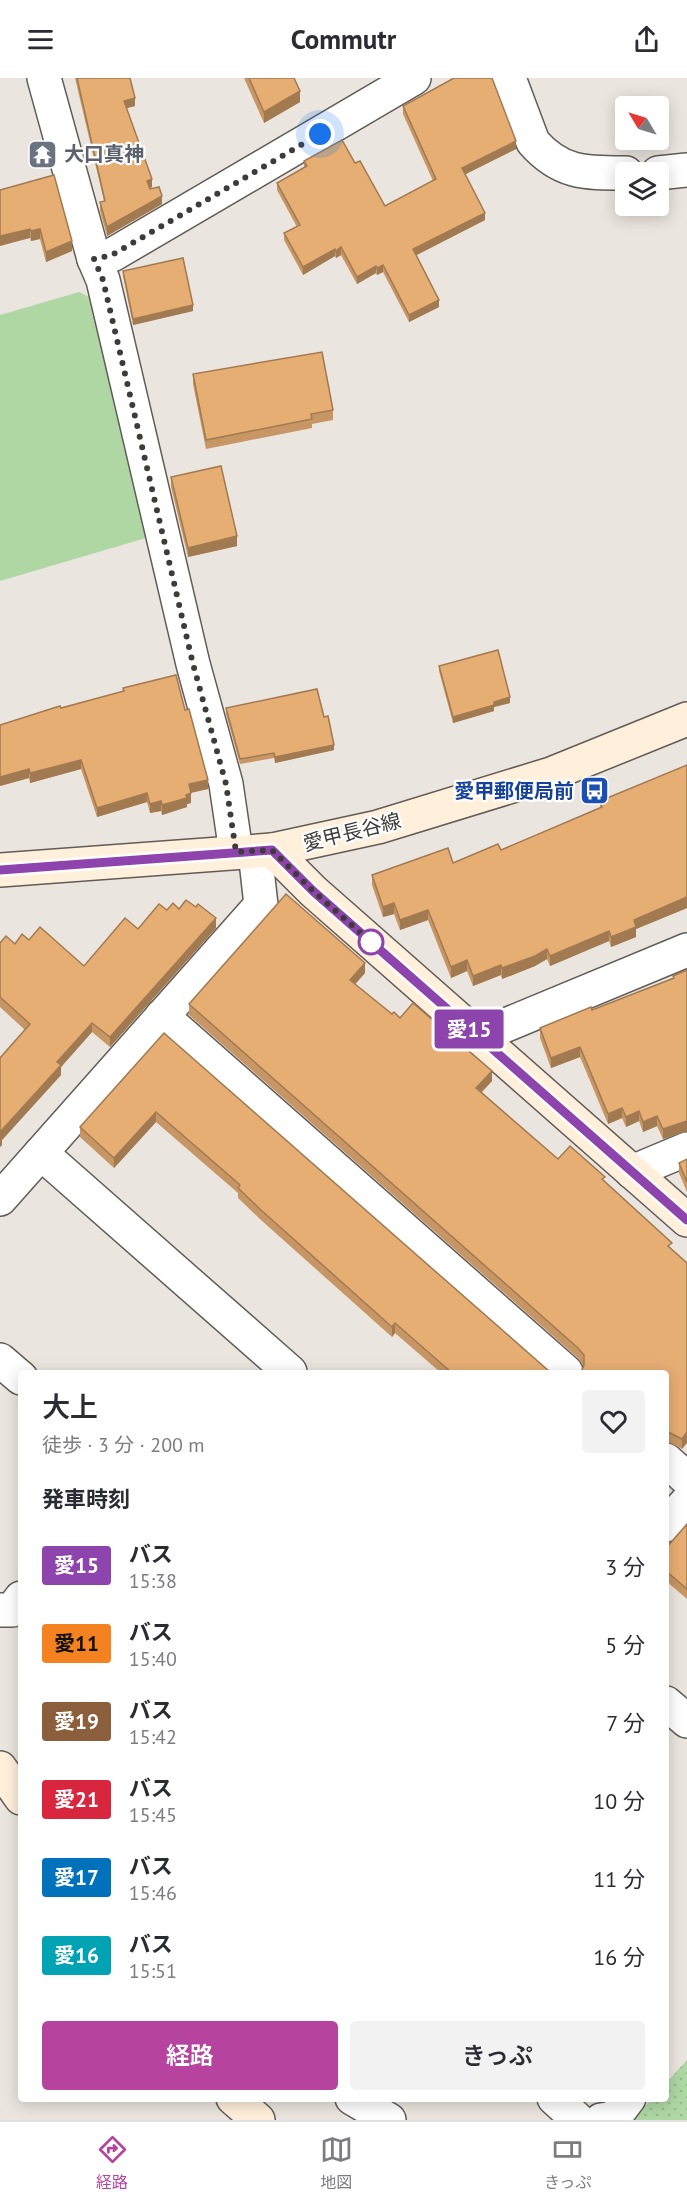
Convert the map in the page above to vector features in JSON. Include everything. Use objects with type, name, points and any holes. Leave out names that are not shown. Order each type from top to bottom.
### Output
[{"type":"street","points":[[0,1199],[261,905],[254,851],[226,784],[193,664],[103,280],[94,259],[44,78]]},
{"type":"street","points":[[94,259],[112,255],[121,250],[414,78]]},
{"type":"street","points":[[509,78],[533,142],[540,150],[563,167],[594,173],[615,173]]},
{"type":"street","points":[[669,172],[687,170]]},
{"type":"street","name":"愛甲長谷線","points":[[0,870],[254,851],[378,827],[551,774],[687,718]]},
{"type":"street","points":[[254,851],[313,891],[687,1220]]},
{"type":"street","points":[[477,1036],[687,950]]},
{"type":"street","points":[[162,1016],[564,1370]]},
{"type":"street","points":[[632,1172],[687,1149]]},
{"type":"street","points":[[41,1153],[288,1370]]},
{"type":"street","points":[[0,1360],[18,1375]]},
{"type":"street","points":[[669,1463],[687,1479]]},
{"type":"street","points":[[669,1522],[687,1502]]},
{"type":"street","points":[[0,1610],[12,1610],[18,1603]]},
{"type":"street","points":[[669,1706],[687,1721]]},
{"type":"street","points":[[0,1769],[18,1794]]},
{"type":"street","points":[[238,2102],[258,2120]]},
{"type":"street","points":[[359,2102],[389,2120]]},
{"type":"street","points":[[558,2102],[578,2120]]},
{"type":"street","points":[[601,2120],[614,2118],[626,2102]]},
{"type":"green space","points":[[79,292],[97,301],[146,512],[146,538],[0,581],[0,315]]},
{"type":"green space","points":[[687,2060],[687,2120],[632,2120],[649,2102],[669,2102],[669,2080]]},
{"type":"building","points":[[77,78],[130,78],[135,98],[124,101],[152,179],[147,181],[150,189],[159,187],[162,196],[107,227],[100,202],[105,201]]},
{"type":"building","points":[[249,78],[294,78],[300,91],[264,112]]},
{"type":"building","points":[[454,78],[492,78],[516,141],[462,168],[485,213],[413,249],[439,300],[409,315],[383,265],[377,268],[376,266],[357,277],[341,247],[303,267],[284,233],[300,225],[277,183],[307,166],[304,161],[342,140],[355,163],[360,161],[385,206],[436,179],[403,106]]},
{"type":"building","points":[[54,175],[72,241],[46,252],[40,229],[0,236],[0,190]]},
{"type":"building","points":[[183,258],[193,305],[133,319],[123,271]]},
{"type":"building","points":[[322,352],[333,410],[311,414],[312,419],[206,440],[193,374]]},
{"type":"building","points":[[221,466],[237,536],[188,548],[171,477]]},
{"type":"building","points":[[498,650],[510,697],[494,702],[494,705],[453,717],[439,666]]},
{"type":"building","points":[[176,675],[185,710],[189,709],[208,780],[189,784],[191,793],[186,795],[187,798],[162,805],[161,801],[150,804],[147,793],[97,808],[81,760],[30,773],[29,769],[0,777],[0,725],[60,706],[61,708],[124,691],[123,688]]},
{"type":"building","points":[[317,689],[324,717],[328,716],[334,745],[275,757],[274,753],[240,759],[226,708]]},
{"type":"building","points":[[687,765],[687,897],[634,920],[636,927],[611,937],[609,931],[550,956],[547,949],[535,956],[502,968],[501,965],[473,976],[467,960],[451,967],[428,910],[400,920],[394,903],[383,907],[372,875],[448,848],[453,863],[498,844],[501,850],[602,807],[600,801]]},
{"type":"building","points":[[286,894],[365,963],[350,980],[400,1018],[413,1003],[492,1071],[476,1088],[558,1159],[570,1146],[605,1177],[602,1179],[672,1243],[668,1246],[687,1263],[687,1432],[682,1439],[669,1432],[669,1370],[582,1370],[584,1355],[578,1348],[189,1004]]},
{"type":"building","points":[[186,900],[196,907],[198,904],[216,918],[110,1037],[92,1023],[57,1062],[61,1065],[0,1132],[0,1058],[30,1024],[0,997],[0,943],[6,936],[15,944],[22,934],[29,940],[40,927],[84,966],[125,918],[138,929],[159,904],[167,910],[173,903],[179,909]]},
{"type":"building","points":[[687,970],[687,1121],[663,1129],[657,1116],[643,1122],[639,1111],[626,1117],[622,1108],[608,1114],[580,1047],[551,1058],[540,1028],[591,1007],[592,1010],[674,978],[673,976]]},
{"type":"building","points":[[164,1033],[548,1370],[449,1370],[395,1323],[392,1327],[261,1210],[238,1188],[240,1185],[156,1112],[114,1158],[80,1127]]},
{"type":"building","points":[[687,1159],[687,1182],[679,1163]]},
{"type":"building","points":[[687,1524],[687,1589],[669,1574],[669,1545]]},
{"type":"bus line","name":"愛15","points":[[0,870],[272,850],[313,891],[687,1220]]},
{"type":"place","name":"大口真神","points":[[43,154]]},
{"type":"place","name":"愛甲郵便局前","points":[[595,791]]},
{"type":"route","points":[[320,134],[112,255],[94,259],[103,280],[193,664],[226,784],[236,852],[272,850],[313,891],[379,949],[371,942]]}]
